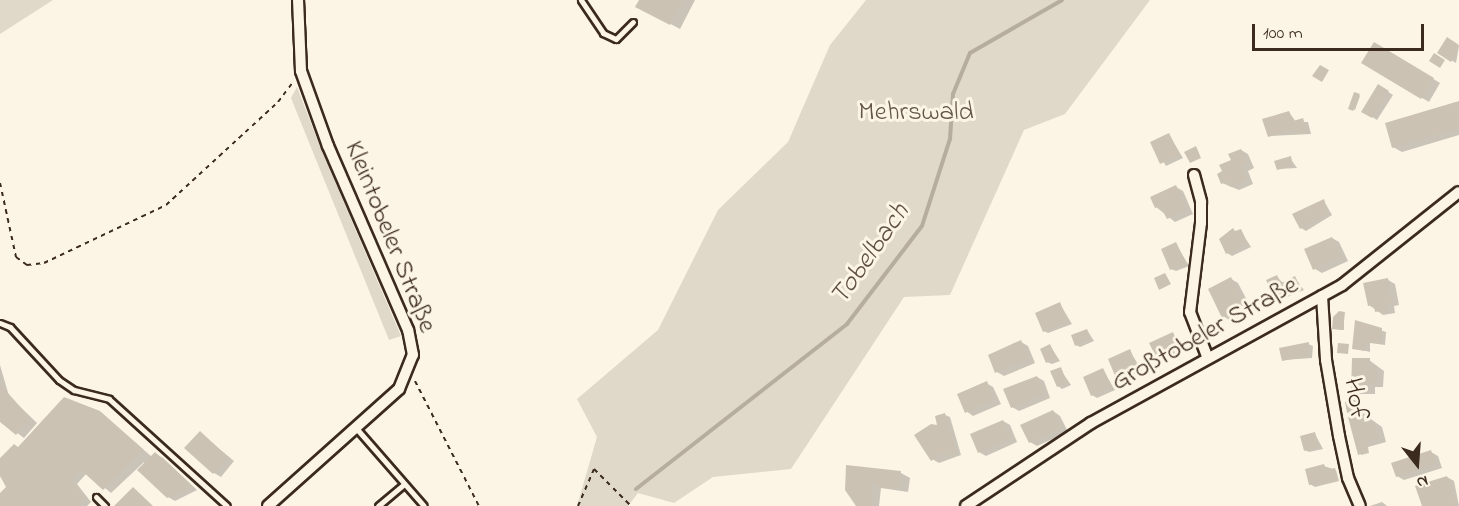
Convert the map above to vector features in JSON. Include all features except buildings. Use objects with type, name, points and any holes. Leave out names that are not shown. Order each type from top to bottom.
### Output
[{"type":"street","name":"Kleintobeler Straße","points":[[271,505],[399,389],[408,374],[413,355],[408,330],[328,146],[301,71],[298,0]]},
{"type":"street","points":[[1194,175],[1201,202],[1202,223],[1190,312],[1207,356]]},
{"type":"street","name":"Großtobeler Straße","points":[[966,506],[1091,423],[1207,356],[1342,285],[1459,192]]},
{"type":"street","name":"Hof","points":[[1322,296],[1330,389],[1343,461],[1360,506]]},
{"type":"lane","points":[[581,0],[603,33],[616,39],[633,22]]},
{"type":"lane","points":[[0,323],[10,327],[59,380],[74,390],[109,399],[227,506]]},
{"type":"lane","points":[[356,428],[424,506]]},
{"type":"lane","points":[[378,506],[404,484]]},
{"type":"lane","points":[[96,497],[105,506]]},
{"type":"path","points":[[0,183],[16,257],[27,265],[44,263],[166,205],[278,102],[301,71]]},
{"type":"path","points":[[408,374],[422,386],[479,506]]},
{"type":"path","points":[[578,506],[594,469],[630,506]]},
{"type":"green space","points":[[0,0],[53,0],[0,34]]},
{"type":"green space","name":"Mehrswald","points":[[866,0],[1150,0],[1065,114],[1024,130],[950,295],[904,297],[791,469],[713,477],[674,503],[638,493],[628,506],[577,506],[597,437],[577,399],[658,330],[718,210],[788,142],[830,45]]},
{"type":"green space","points":[[297,87],[401,336],[389,340],[291,98]]},
{"type":"waterway","name":"Tobelbach","points":[[636,489],[847,324],[922,226],[950,139],[953,94],[970,53],[1062,0]]}]
